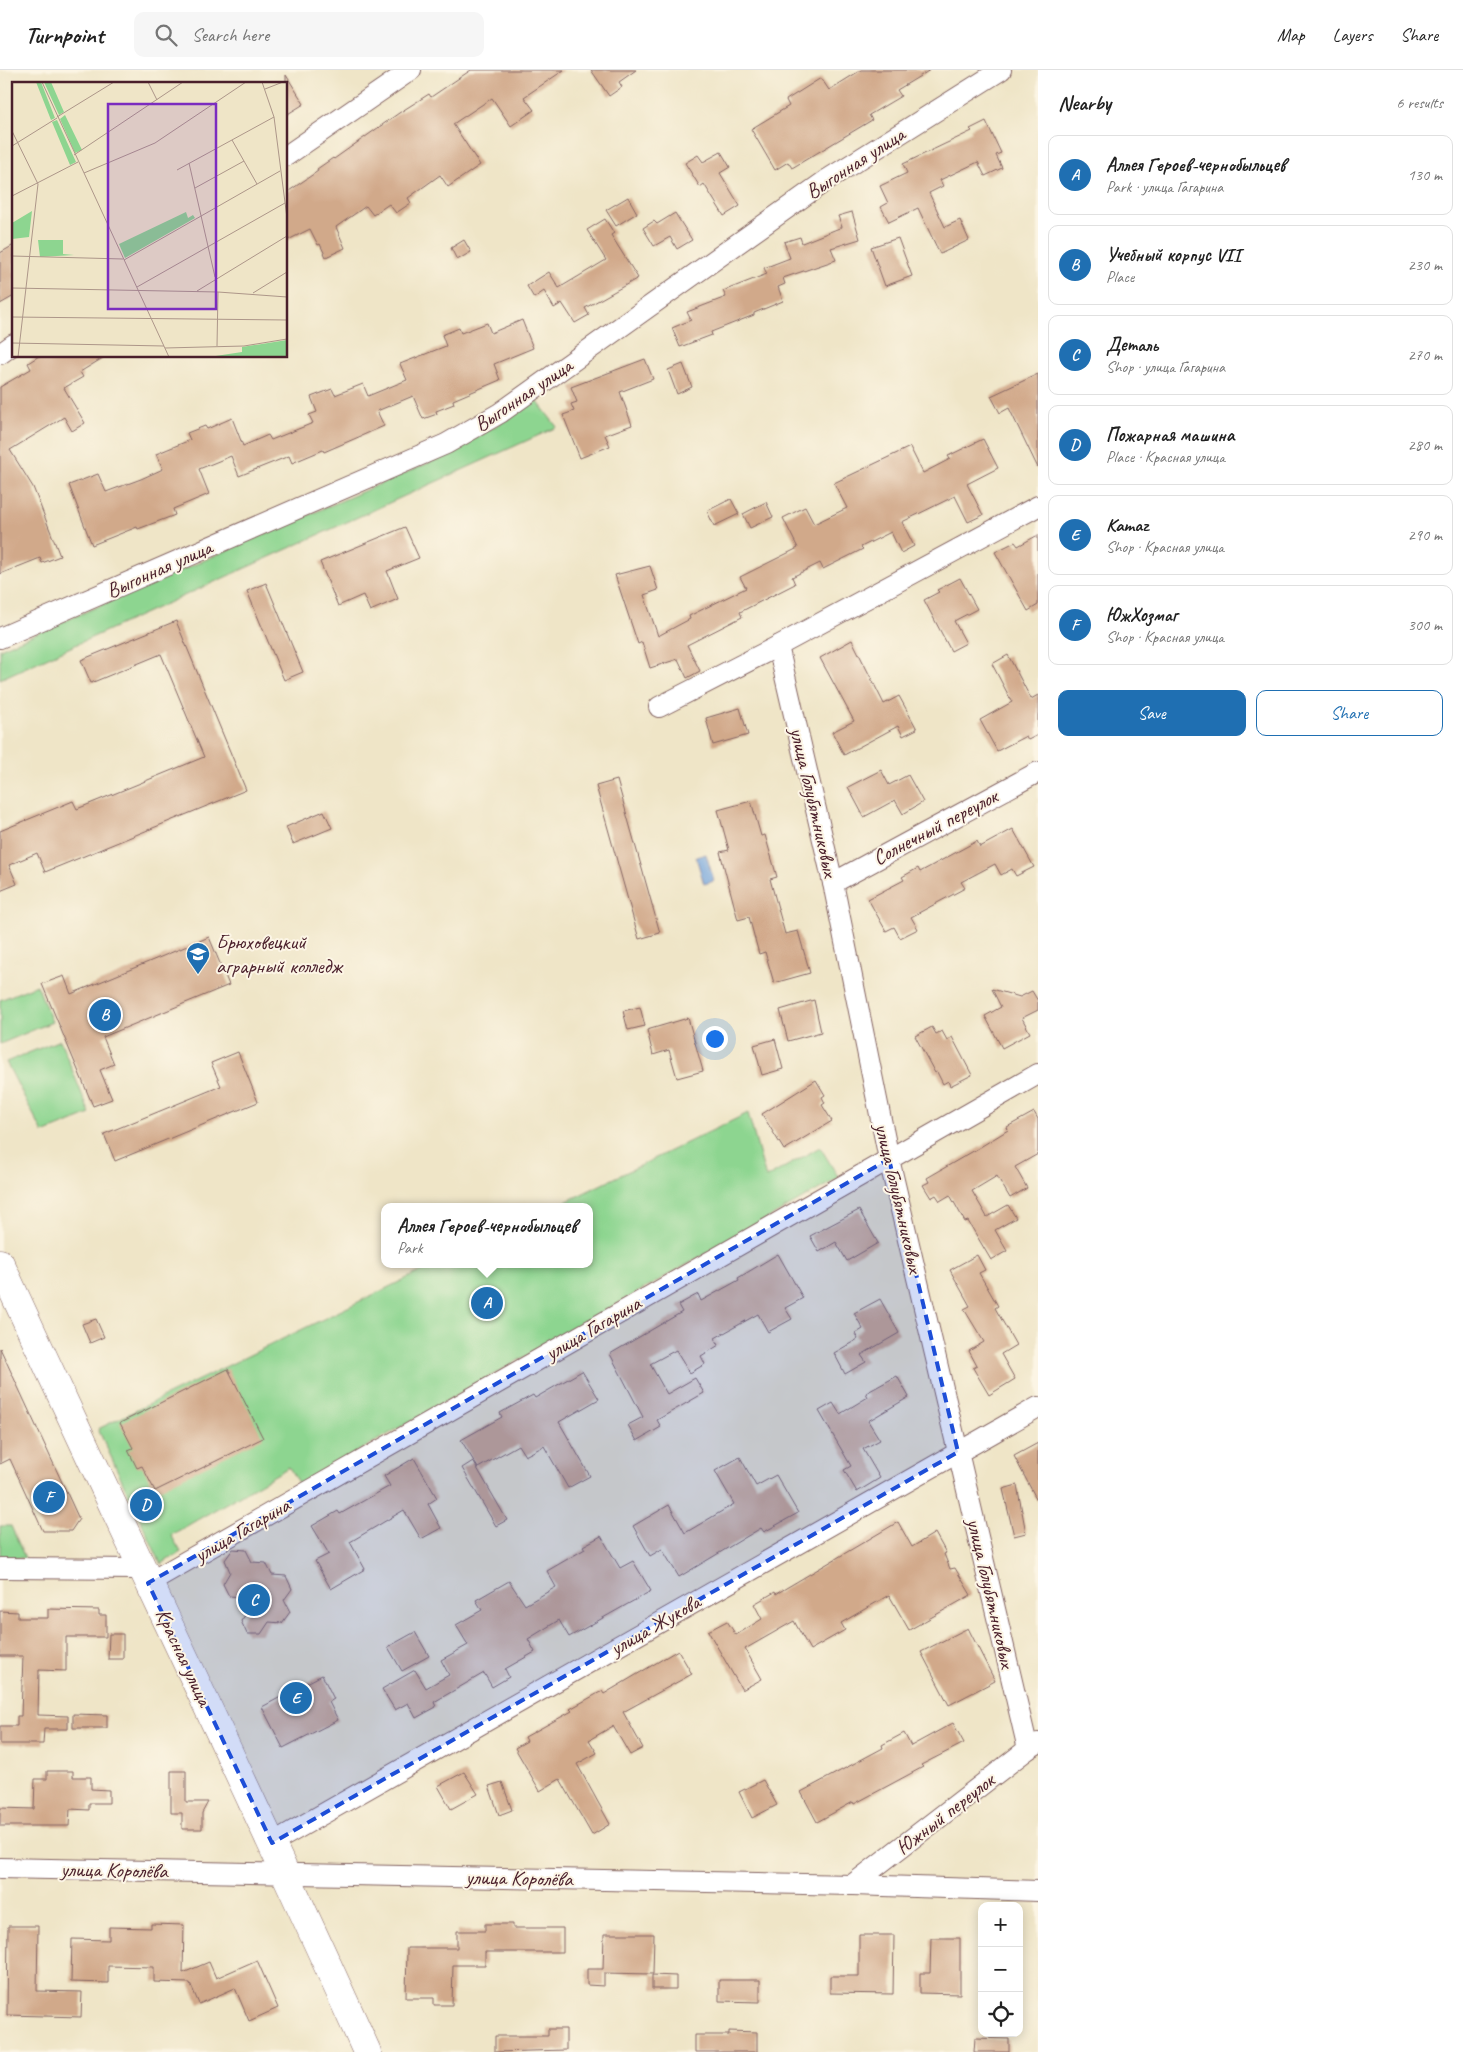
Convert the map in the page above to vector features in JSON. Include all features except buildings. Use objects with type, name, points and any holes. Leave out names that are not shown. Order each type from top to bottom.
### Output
[{"type":"street","points":[[288,155],[411,70]]},
{"type":"street","name":"Выгонная улица","points":[[0,638],[446,444],[493,418],[828,179],[1001,70]]},
{"type":"street","points":[[0,354],[12,345]]},
{"type":"street","points":[[659,707],[778,646],[1038,506]]},
{"type":"street","name":"улица Голубятниковых","points":[[778,646],[833,883],[889,1159],[958,1452],[1033,1746]]},
{"type":"street","name":"Солнечный переулок","points":[[833,883],[1038,772]]},
{"type":"street","name":"улица Гагарина","points":[[145,1576],[1038,1074]]},
{"type":"street","name":"Красная улица","points":[[0,1263],[145,1576],[272,1843],[367,2052]]},
{"type":"street","name":"улица Жукова","points":[[272,1843],[1038,1407]]},
{"type":"street","points":[[0,1568],[145,1576]]},
{"type":"street","name":"Южный переулок","points":[[852,1885],[1033,1746]]},
{"type":"street","name":"улица Королёва","points":[[0,1868],[852,1885],[1038,1891]]},
{"type":"highlighted area","points":[[889,1159],[958,1452],[272,1843],[148,1583]]},
{"type":"green space","points":[[537,401],[557,427],[0,679],[0,649],[449,454]]},
{"type":"green space","points":[[37,985],[52,1022],[0,1044],[0,1000]]},
{"type":"green space","points":[[60,1040],[90,1114],[43,1133],[6,1062]]},
{"type":"green space","points":[[748,1113],[766,1178],[820,1147],[839,1178],[299,1485],[289,1467],[171,1535],[181,1552],[161,1564],[98,1429],[428,1268],[593,1268],[593,1203],[563,1203]]},
{"type":"green space","points":[[0,1526],[11,1526],[25,1558],[0,1558]]},
{"type":"water","points":[[706,854],[714,881],[704,884],[696,857]]},
{"type":"place","name":"Брюховецкий аграрный колледж","points":[[198,975]]},
{"type":"place","name":"Учебный корпус VII","points":[[105,1015]]},
{"type":"place","name":"Аллея Героев-чернобыльцев","points":[[487,1303]]},
{"type":"place","name":"ЮжХозмаг","points":[[49,1497]]},
{"type":"place","name":"Пожарная машина","points":[[146,1505]]},
{"type":"place","name":"Деталь","points":[[254,1600]]},
{"type":"place","name":"Kamaz","points":[[296,1698]]}]
